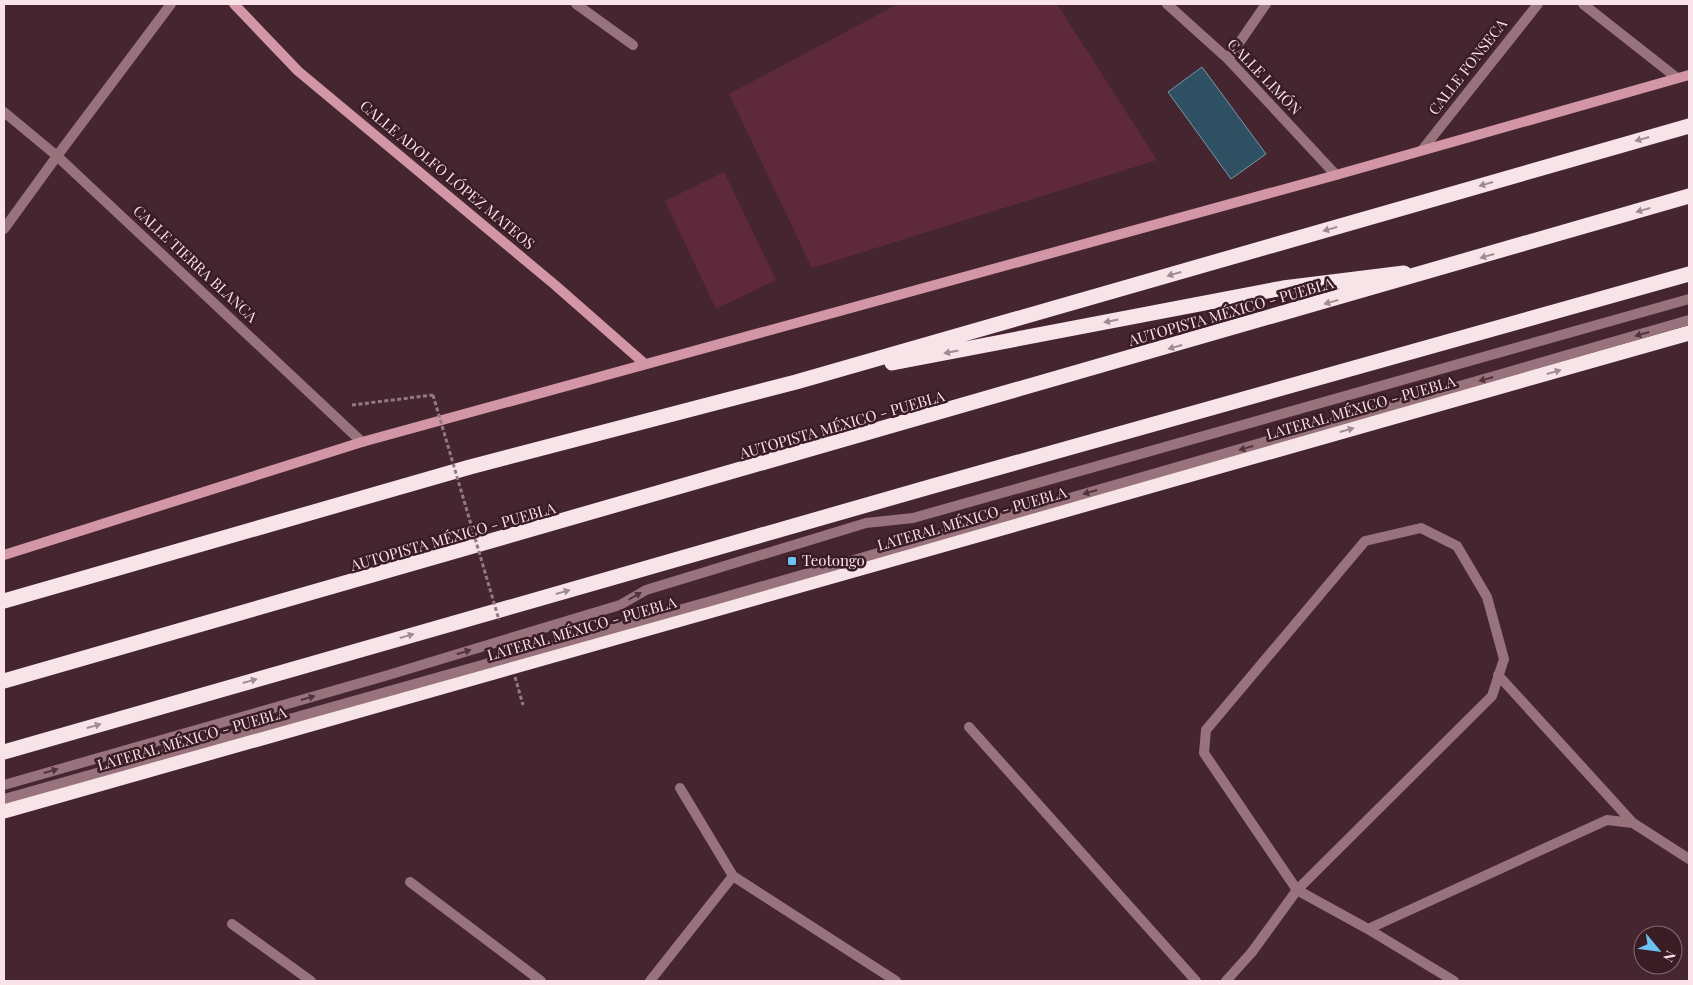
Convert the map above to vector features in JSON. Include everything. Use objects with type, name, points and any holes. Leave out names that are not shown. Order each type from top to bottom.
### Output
[{"type":"highway","points":[[4,601],[470,467],[796,382],[1689,126]]},
{"type":"highway","name":"AUTOPISTA MÉXICO - PUEBLA","points":[[4,681],[474,549],[1689,196]]},
{"type":"highway","points":[[796,382],[1283,288],[1452,266]]},
{"type":"highway","points":[[4,752],[933,486],[1689,274]]},
{"type":"highway","name":"LATERAL MÉXICO - PUEBLA","points":[[4,811],[1689,333]]},
{"type":"street","points":[[4,229],[171,4]]},
{"type":"street","name":"CALLE ADOLFO LÓPEZ MATEOS","points":[[234,4],[298,71],[555,285],[645,364]]},
{"type":"street","points":[[576,4],[633,45]]},
{"type":"street","name":"CALLE LIMÓN","points":[[1167,4],[1228,59],[1336,175]]},
{"type":"street","points":[[1228,59],[1266,4]]},
{"type":"street","name":"CALLE FONSECA","points":[[1422,150],[1538,4]]},
{"type":"street","points":[[1583,4],[1677,78]]},
{"type":"street","points":[[4,554],[362,442],[1336,175],[1689,75]]},
{"type":"street","name":"CALLE TIERRA BLANCA","points":[[4,112],[57,156],[362,442]]},
{"type":"street","points":[[4,785],[385,676],[620,605],[646,590],[866,523],[913,518],[1689,299]]},
{"type":"street","points":[[4,799],[711,601],[1689,320]]},
{"type":"street","points":[[1226,981],[1252,952],[1297,890],[1492,696],[1504,660],[1487,597],[1457,546],[1421,528],[1366,541],[1206,730],[1204,753],[1297,890],[1368,929],[1454,981]]},
{"type":"street","points":[[1498,675],[1633,822],[1689,858]]},
{"type":"street","points":[[969,726],[1196,981]]},
{"type":"street","points":[[680,788],[733,876],[896,981]]},
{"type":"street","points":[[1368,929],[1607,820],[1633,822]]},
{"type":"street","points":[[650,981],[733,876]]},
{"type":"street","points":[[410,882],[540,981]]},
{"type":"street","points":[[232,924],[311,981]]},
{"type":"path","points":[[327,408],[433,395],[498,620]]},
{"type":"path","points":[[515,677],[523,705]]},
{"type":"shaded area","points":[[898,4],[1057,4],[1157,160],[812,268],[729,94]]},
{"type":"shaded area","points":[[724,172],[776,280],[716,309],[665,201]]},
{"type":"building","points":[[1202,67],[1266,154],[1231,179],[1168,92]]},
{"type":"place","name":"Teotongo","points":[[792,561]]}]
